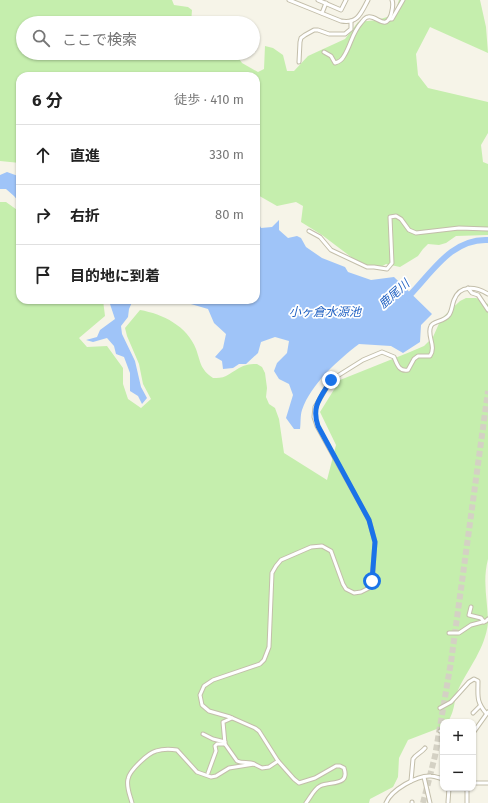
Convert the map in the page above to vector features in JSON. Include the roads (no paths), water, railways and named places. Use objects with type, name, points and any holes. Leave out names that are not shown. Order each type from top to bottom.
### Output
[{"type":"street","points":[[289,0],[341,21],[351,21],[361,14],[368,0]]},
{"type":"street","points":[[318,0],[341,10],[346,0]]},
{"type":"street","points":[[389,19],[393,4],[392,0]]},
{"type":"street","points":[[324,52],[331,56],[335,63],[338,62],[344,56],[356,28],[366,17],[370,16],[382,22],[386,22],[389,19],[392,19],[404,0]]},
{"type":"street","points":[[322,14],[325,2]]},
{"type":"street","points":[[299,62],[300,42],[302,36],[314,30],[320,30],[329,34],[345,34],[351,29],[351,21]]},
{"type":"street","points":[[309,231],[320,236],[331,250],[367,267],[386,268],[392,263],[390,217],[396,216],[401,219],[409,230],[416,233],[459,228],[488,229]]},
{"type":"street","points":[[306,803],[320,786],[341,781],[345,778],[346,774],[344,768],[336,766],[315,778],[299,783],[278,762],[259,731],[249,724],[209,711],[200,700],[201,691],[204,686],[213,680],[260,664],[264,660],[269,647],[272,573],[281,560],[311,547],[322,546],[331,551],[343,584],[350,592],[357,593],[365,591],[372,581],[375,542],[369,520],[314,417],[315,407],[331,380],[363,360],[382,352],[394,357],[400,369],[404,371],[408,370],[414,359],[418,356],[430,356],[433,349],[430,331],[431,326],[450,315],[454,299],[457,294],[468,288],[475,288],[488,294]]},
{"type":"street","points":[[468,288],[472,293],[478,295],[488,310]]},
{"type":"street","points":[[471,607],[469,615],[486,620]]},
{"type":"street","points":[[448,633],[459,633],[471,625],[486,620]]},
{"type":"street","points":[[440,708],[451,702],[469,682],[474,679],[478,681],[477,695],[480,706],[487,713],[476,729]]},
{"type":"street","points":[[473,713],[480,706]]},
{"type":"street","points":[[232,718],[223,722],[225,743],[237,761],[250,762],[262,768],[268,768],[278,762]]},
{"type":"street","points":[[203,734],[225,743]]},
{"type":"street","points":[[208,773],[216,751],[215,746],[217,744],[225,743]]},
{"type":"street","points":[[410,781],[413,759],[425,748]]},
{"type":"street","points":[[132,803],[127,786],[129,775],[150,754],[157,750],[177,750],[197,772],[211,777],[216,776],[229,768],[254,764]]},
{"type":"street","points":[[386,803],[388,798],[410,781],[429,776],[440,779]]},
{"type":"street","points":[[424,777],[430,803]]},
{"type":"street","points":[[476,783],[488,783]]},
{"type":"street","points":[[448,791],[448,802]]},
{"type":"street","points":[[467,791],[467,803]]},
{"type":"water","points":[[7,172],[16,175],[16,198],[6,189],[0,189],[0,175]]},
{"type":"water","name":"小ヶ倉水源池","points":[[279,220],[279,230],[288,238],[297,236],[301,238],[306,247],[322,258],[345,267],[348,272],[371,280],[394,277],[432,314],[421,325],[420,342],[403,353],[391,346],[359,344],[342,357],[318,382],[306,400],[301,412],[300,429],[294,429],[286,418],[293,395],[289,384],[279,379],[274,371],[277,363],[287,353],[289,341],[275,337],[261,342],[258,353],[246,364],[239,364],[233,368],[223,369],[222,361],[215,357],[223,348],[226,334],[214,323],[208,309],[191,304],[260,304],[260,226],[261,228],[272,227]]},
{"type":"water","points":[[110,304],[131,304],[128,317],[121,326],[122,334],[135,361],[141,387],[147,398],[142,404],[138,396],[130,391],[130,373],[124,357],[116,354],[114,346],[107,338],[93,342],[86,340],[97,337],[100,330],[115,319]]},
{"type":"waterway","name":"鹿尾川","points":[[406,299],[432,270],[452,252],[463,245],[475,241],[488,240]]},
{"type":"tunnel","points":[[423,803],[435,756],[451,662],[488,391]]}]
